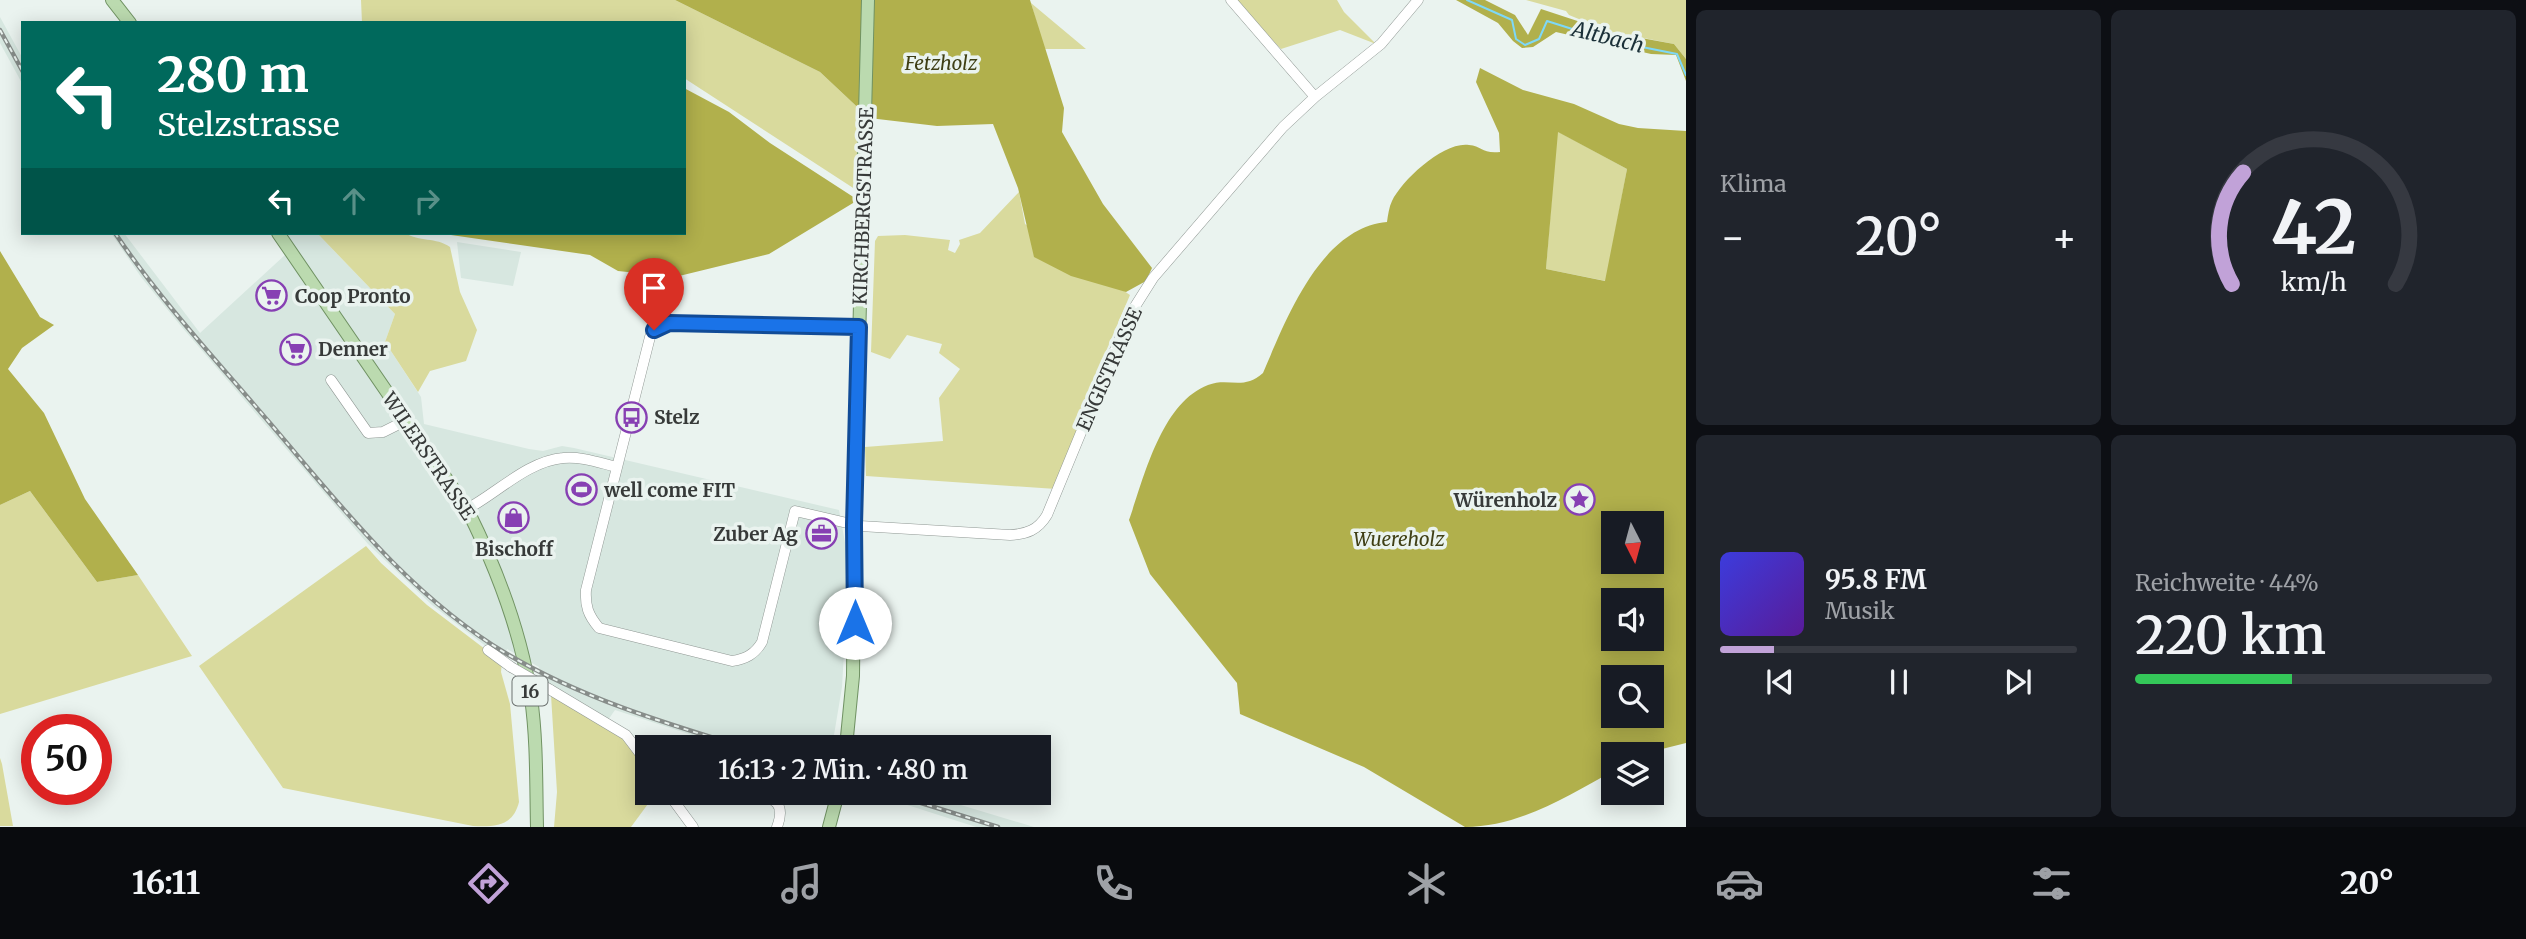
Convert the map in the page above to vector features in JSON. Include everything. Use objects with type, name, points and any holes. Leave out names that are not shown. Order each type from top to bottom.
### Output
[{"type":"main road","points":[[112,0],[128,21]]},
{"type":"main road","name":"KIRCHBERGSTRASSE","points":[[847,735],[853,676],[854,525],[868,0]]},
{"type":"main road","name":"WILERSTRASSE","points":[[279,235],[467,509],[491,557],[522,651],[533,721],[537,827]]},
{"type":"main road","points":[[829,827],[835,805]]},
{"type":"street","points":[[1231,0],[1315,97]]},
{"type":"street","name":"ENGISTRASSE","points":[[617,467],[586,590],[585,602],[592,620],[599,628],[732,661],[743,659],[757,650],[762,642],[795,511],[854,525],[1010,535],[1034,530],[1043,522],[1129,316],[1153,278],[1283,127],[1315,97],[1381,44],[1418,0]]},
{"type":"street","points":[[467,509],[550,461],[577,458],[617,467],[650,337],[661,325],[859,327]]},
{"type":"street","points":[[331,380],[368,433],[383,432],[407,420]]},
{"type":"street","points":[[488,650],[511,667],[626,735],[635,747]]},
{"type":"street","points":[[677,805],[693,827]]},
{"type":"street","points":[[776,827],[780,817],[778,805]]},
{"type":"shaded area","points":[[0,17],[21,55],[21,81],[0,43]]},
{"type":"shaded area","points":[[112,235],[126,235],[200,333],[286,254],[287,235],[319,235],[395,314],[385,342],[421,397],[424,424],[529,449],[543,451],[562,446],[574,448],[839,510],[849,564],[842,687],[834,735],[692,735],[615,710],[608,720],[550,686],[540,677],[539,667],[507,649],[504,660],[432,605],[368,544],[141,277]]},
{"type":"shaded area","points":[[457,242],[521,252],[513,286],[461,278]]},
{"type":"shaded area","points":[[907,805],[961,805],[1034,827],[976,827]]},
{"type":"green space","points":[[361,0],[675,0],[820,72],[869,118],[864,195],[686,79],[686,21],[362,21]]},
{"type":"green space","name":"Fetzholz","points":[[675,0],[1030,0],[1064,108],[1062,132],[1103,204],[1152,268],[1146,281],[1126,292],[1071,276],[1034,257],[1018,188],[993,124],[937,126],[869,118],[820,72]]},
{"type":"green space","points":[[1234,0],[1337,0],[1344,12],[1376,44],[1340,30],[1281,49]]},
{"type":"green space","points":[[1456,0],[1485,0],[1515,15],[1528,35],[1541,9],[1614,33],[1674,44],[1686,59],[1686,81],[1676,55],[1651,54],[1556,32],[1533,47],[1522,48],[1498,23]]},
{"type":"green space","points":[[1526,0],[1686,0],[1686,59],[1674,44],[1608,31],[1569,15],[1566,11]]},
{"type":"green space","points":[[1031,3],[1086,49],[1044,49]]},
{"type":"green space","name":"Wuereholz","points":[[1480,68],[1523,90],[1574,104],[1619,124],[1686,131],[1686,743],[1664,748],[1664,742],[1601,742],[1601,778],[1561,800],[1524,816],[1485,826],[1465,827],[1364,767],[1240,714],[1237,683],[1150,574],[1129,520],[1156,444],[1178,408],[1192,394],[1208,385],[1223,382],[1242,383],[1263,373],[1295,304],[1324,258],[1363,228],[1387,222],[1390,206],[1397,192],[1436,155],[1459,145],[1500,152],[1499,133],[1476,82]],"holes":[[[1558,132],[1627,169],[1605,281],[1546,269]]]},
{"type":"green space","points":[[686,89],[729,112],[770,143],[858,200],[769,254],[675,277],[618,271],[590,255],[451,235],[686,235]]},
{"type":"green space","points":[[1557,131],[1627,169],[1606,281],[1546,269]]},
{"type":"green space","points":[[1019,192],[1025,224],[1130,295],[1101,363],[1056,489],[866,476],[865,447],[943,441],[939,398],[960,369],[939,353],[942,344],[907,335],[890,359],[871,352],[875,241],[878,236],[905,235],[950,240],[948,250],[955,253],[960,244],[959,240],[980,233]]},
{"type":"green space","points":[[319,235],[409,235],[450,247],[460,292],[477,330],[466,361],[430,371],[418,392],[385,342],[395,314]]},
{"type":"green space","points":[[0,251],[40,317],[54,325],[22,348],[8,369],[44,413],[85,499],[138,575],[97,582],[30,491],[0,505]]},
{"type":"green space","points":[[30,491],[97,582],[138,575],[192,656],[0,714],[0,505]]},
{"type":"green space","points":[[366,546],[427,605],[502,662],[501,672],[510,704],[519,802],[513,816],[508,820],[496,825],[473,826],[283,788],[199,666]]},
{"type":"green space","points":[[551,695],[624,739],[635,755],[635,805],[647,805],[631,827],[554,827],[557,792]]},
{"type":"green space","points":[[0,758],[2,764],[13,826],[0,826]]},
{"type":"waterway","name":"Altbach","points":[[1467,0],[1512,20],[1516,39],[1525,45],[1539,39],[1547,21],[1607,40],[1677,54],[1686,75]]},
{"type":"railway","points":[[0,30],[21,68]]},
{"type":"railway","points":[[116,235],[170,306],[350,517],[439,605],[472,631],[535,670],[593,696],[705,735]]},
{"type":"railway","points":[[927,805],[998,827]]},
{"type":"place","name":"Coop Pronto","points":[[272,296]]},
{"type":"place","name":"Denner","points":[[295,349]]},
{"type":"place","name":"Stelz","points":[[631,417]]},
{"type":"place","name":"well come FIT","points":[[581,490]]},
{"type":"place","name":"Würenholz","points":[[1580,500]]},
{"type":"place","name":"Bischoff","points":[[514,518]]},
{"type":"place","name":"Zuber Ag","points":[[821,534]]},
{"type":"route","points":[[654,330],[669,323],[859,327],[854,525],[855,623]]}]
